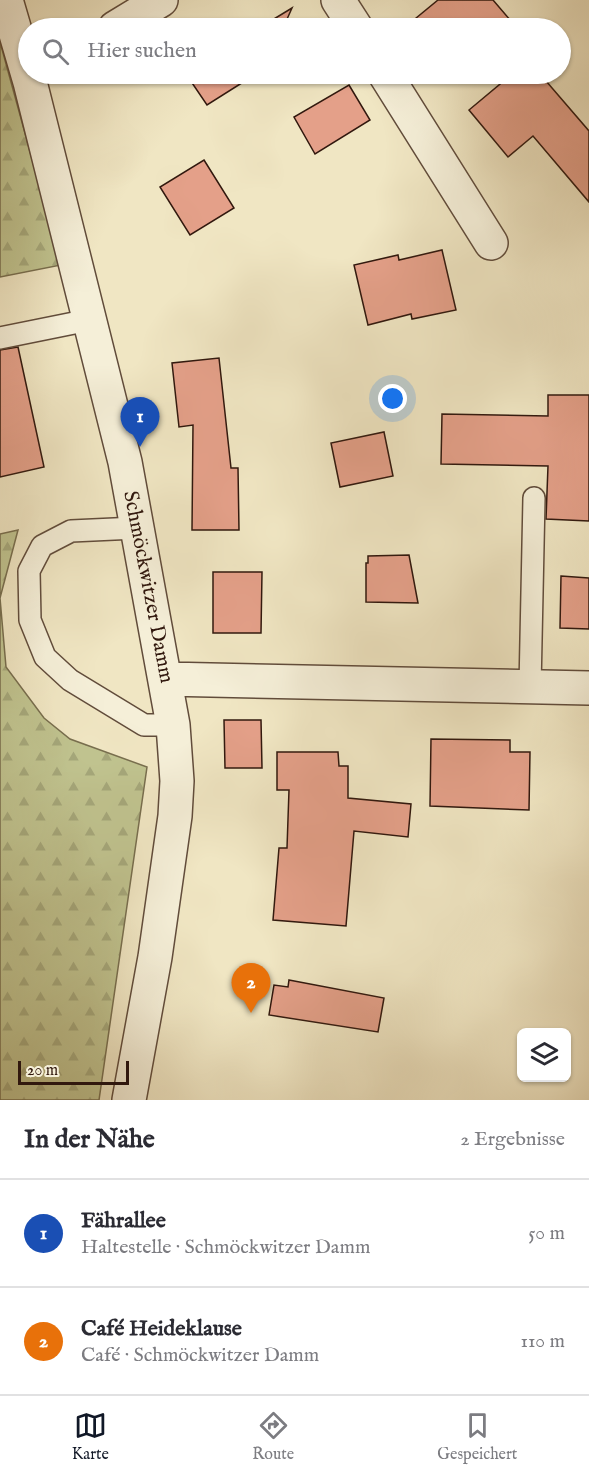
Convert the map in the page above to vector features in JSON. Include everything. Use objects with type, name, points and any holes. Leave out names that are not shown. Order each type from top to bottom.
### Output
[{"type":"street","name":"Schmöckwitzer Damm","points":[[6,0],[18,31]]},
{"type":"street","points":[[131,18],[161,0]]},
{"type":"street","points":[[338,0],[350,18]]},
{"type":"street","name":"Schmöckwitzer Damm","points":[[37,84],[124,462],[173,725],[177,781],[175,816],[155,957],[129,1100]]},
{"type":"street","points":[[390,84],[491,243]]},
{"type":"street","points":[[165,679],[589,688]]},
{"type":"lane","points":[[0,338],[90,320]]},
{"type":"lane","points":[[530,687],[534,498]]},
{"type":"lane","points":[[136,528],[71,531],[42,546],[29,571],[30,620],[45,657],[70,680],[144,725],[173,725]]},
{"type":"green space","points":[[0,42],[61,265],[0,277]]},
{"type":"green space","points":[[18,530],[0,598],[0,534]]},
{"type":"green space","points":[[0,598],[6,667],[44,718],[70,739],[147,767],[99,1100],[0,1100]]},
{"type":"building","points":[[438,0],[493,0],[508,18],[416,18]]},
{"type":"building","points":[[292,8],[288,18],[276,18]]},
{"type":"building","points":[[193,84],[240,84],[207,105]]},
{"type":"building","points":[[500,84],[549,84],[589,131],[589,202],[533,136],[508,157],[469,110]]},
{"type":"building","points":[[349,85],[370,120],[315,154],[294,117]]},
{"type":"building","points":[[204,160],[234,208],[190,235],[160,187]]},
{"type":"building","points":[[442,250],[456,310],[412,319],[411,314],[368,325],[354,265],[398,255],[399,260]]},
{"type":"building","points":[[18,347],[44,467],[0,477],[0,350]]},
{"type":"building","points":[[219,358],[231,468],[238,468],[239,530],[192,530],[193,425],[179,427],[172,363]]},
{"type":"building","points":[[548,395],[589,395],[589,521],[546,519],[548,466],[441,464],[442,414],[548,416]]},
{"type":"building","points":[[384,432],[393,476],[340,487],[331,443]]},
{"type":"building","points":[[409,555],[418,603],[366,602],[368,556]]},
{"type":"building","points":[[213,572],[262,572],[261,633],[213,633]]},
{"type":"building","points":[[561,576],[589,578],[589,629],[560,628]]},
{"type":"building","points":[[224,720],[261,720],[262,768],[225,768]]},
{"type":"building","points":[[431,739],[510,740],[510,752],[530,752],[529,810],[430,806]]},
{"type":"building","points":[[277,752],[338,752],[339,766],[348,766],[348,798],[411,804],[408,837],[354,831],[346,926],[273,920],[279,848],[287,848],[289,790],[277,790]]},
{"type":"building","points":[[289,980],[384,998],[378,1032],[269,1015],[274,985],[288,987]]},
{"type":"place","name":"Fährallee","points":[[140,447]]},
{"type":"place","name":"Café Heideklause","points":[[251,1013]]}]
